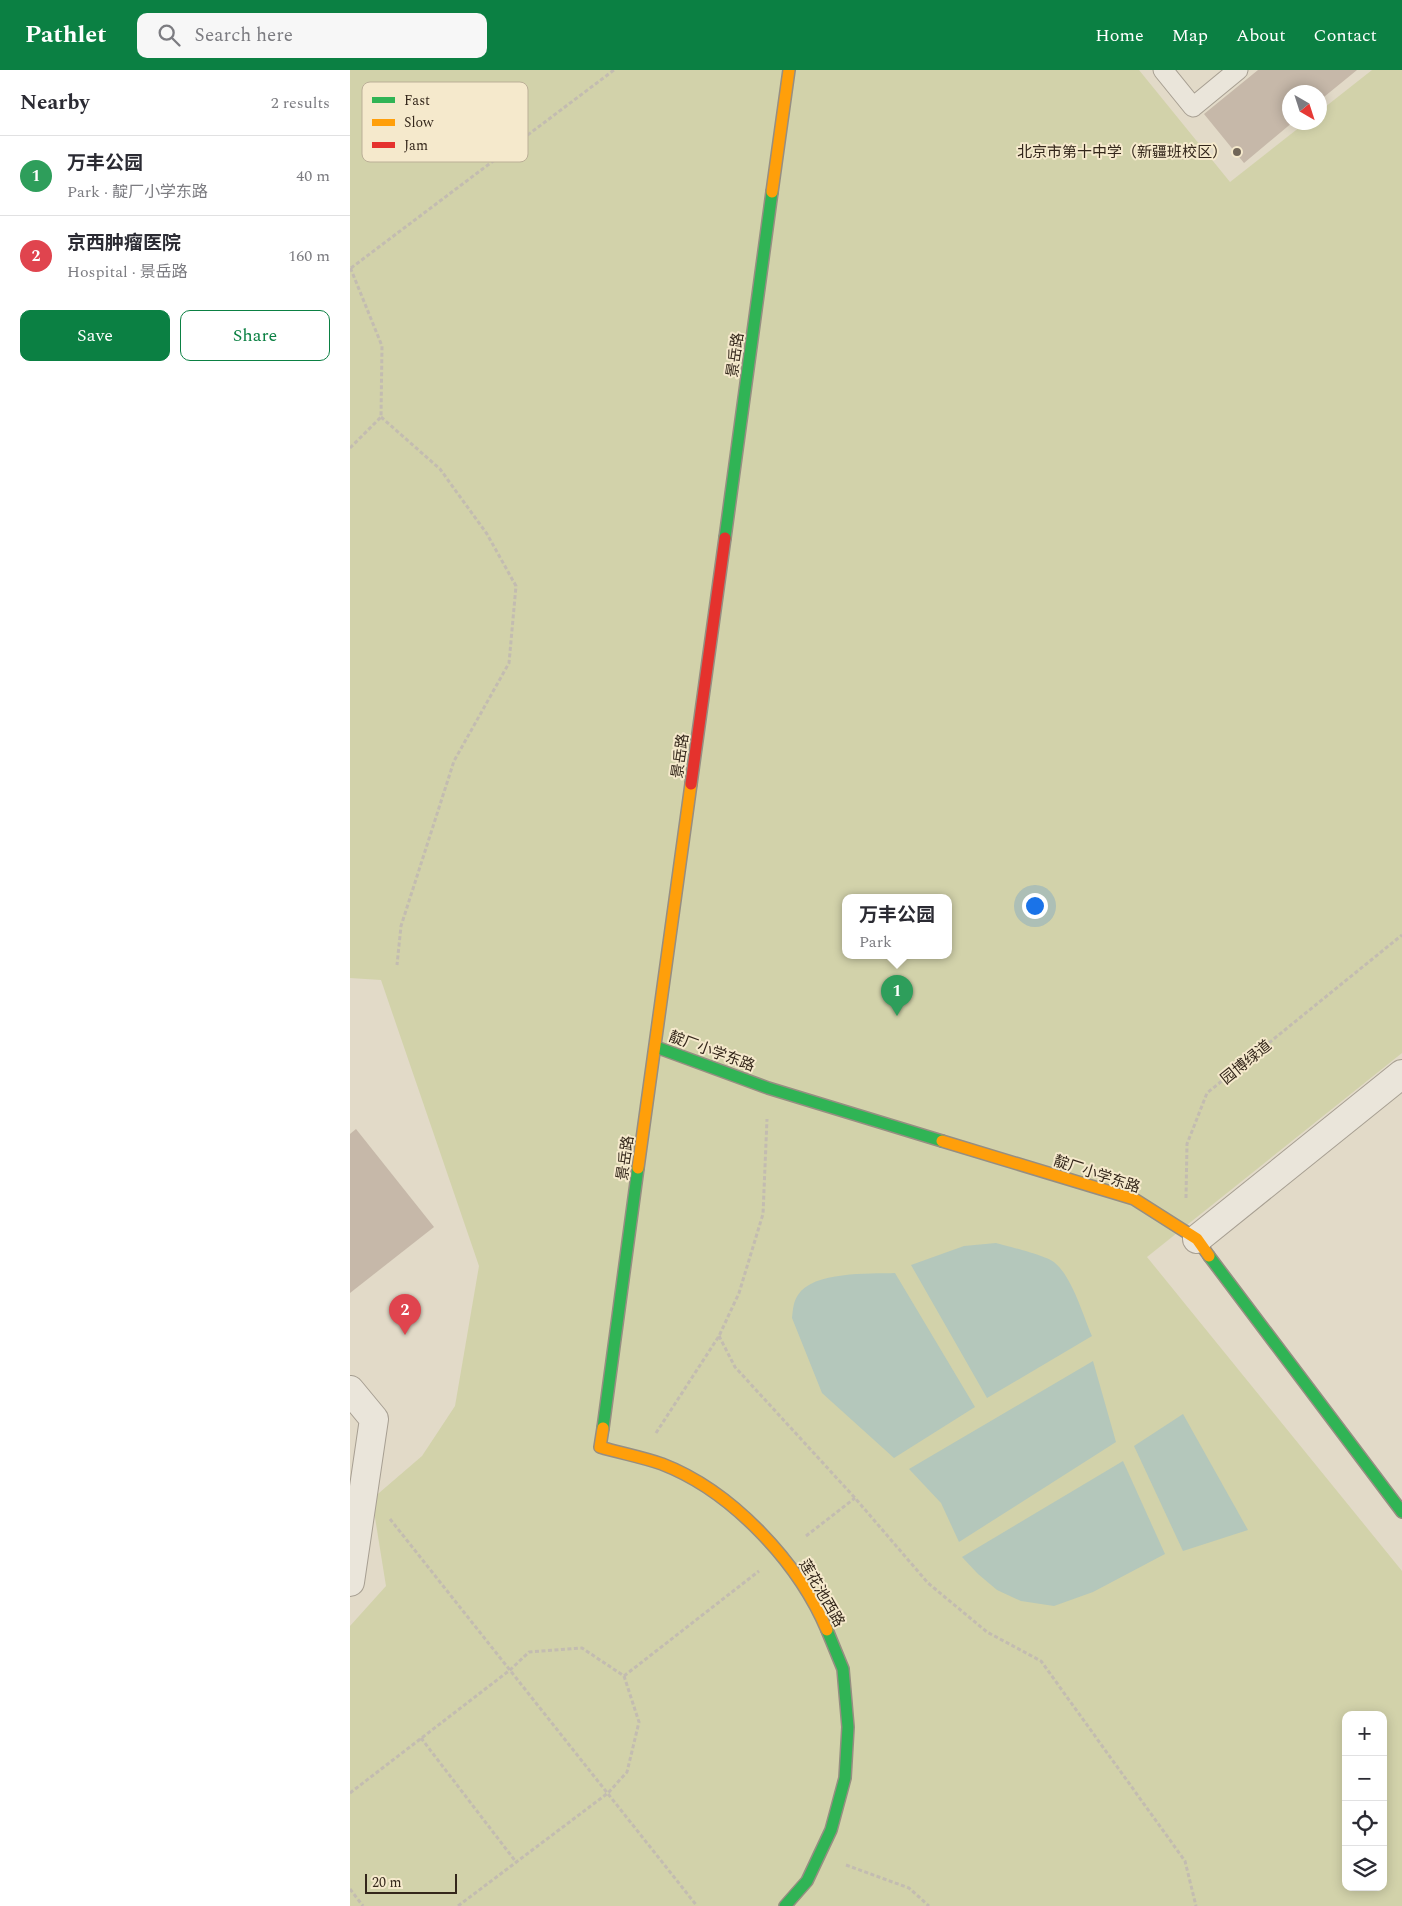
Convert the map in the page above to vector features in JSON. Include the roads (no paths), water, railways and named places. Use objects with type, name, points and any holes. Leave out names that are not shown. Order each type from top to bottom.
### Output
[{"type":"street","name":"景岳路","points":[[600,1447],[789,70]]},
{"type":"street","name":"靛厂小学东路","points":[[656,1047],[768,1088],[1134,1199],[1197,1239],[1402,1512]]},
{"type":"street","points":[[1197,1239],[1402,1074]]},
{"type":"street","points":[[350,1390],[374,1419],[350,1582]]},
{"type":"street","name":"莲花池西路","points":[[600,1447],[662,1464],[700,1482],[745,1517],[782,1554],[820,1614],[843,1669],[848,1727],[845,1778],[831,1830],[820,1855],[807,1881],[785,1906]]},
{"type":"lane","points":[[1163,70],[1193,107],[1238,70]]},
{"type":"place","name":"北京市第十中学（新疆班校区）","points":[[1237,152]]},
{"type":"place","name":"万丰公园","points":[[897,1016]]},
{"type":"place","name":"京西肿瘤医院","points":[[405,1335]]}]
